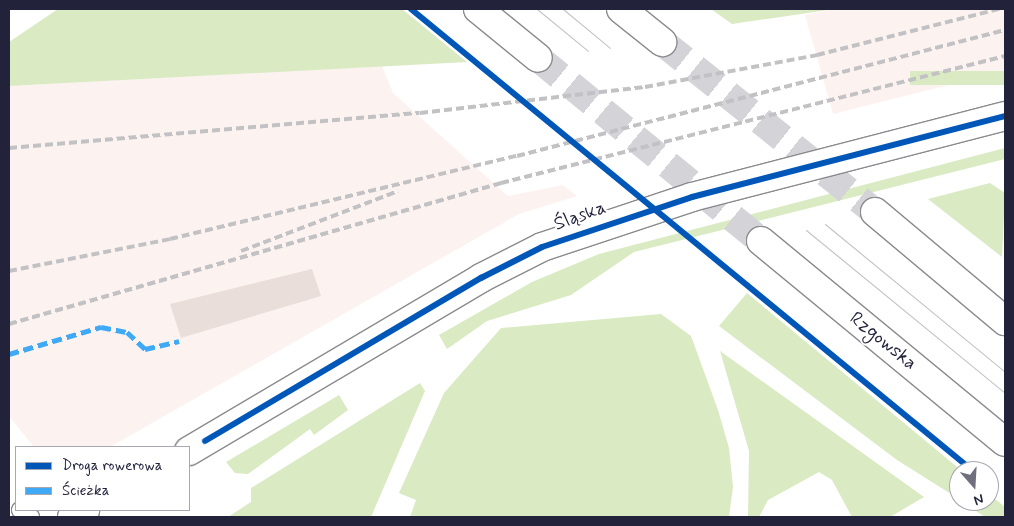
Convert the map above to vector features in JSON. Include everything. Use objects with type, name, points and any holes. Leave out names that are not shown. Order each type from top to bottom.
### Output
[{"type":"street","points":[[478,9],[538,58]]},
{"type":"street","points":[[621,9],[662,42]]},
{"type":"street","name":"Śląska","points":[[190,450],[480,278],[542,246],[692,197],[1005,116]]},
{"type":"street","points":[[875,212],[1005,321]]},
{"type":"street","name":"Rzgowska","points":[[761,241],[1005,442]]},
{"type":"street","points":[[72,517],[83,511]]},
{"type":"shaded area","points":[[835,9],[1005,9],[1005,71],[833,114],[805,15]]},
{"type":"shaded area","points":[[382,66],[393,93],[508,196],[563,185],[577,196],[519,214],[112,446],[33,446],[9,416],[9,86]]},
{"type":"green space","points":[[58,9],[402,9],[467,62],[9,86],[9,42]]},
{"type":"green space","points":[[711,9],[835,9],[732,24]]},
{"type":"green space","points":[[910,71],[1005,71],[1005,85],[910,85]]},
{"type":"green space","points":[[1005,148],[1005,159],[634,252],[571,295],[487,321],[447,349],[439,335],[532,282],[599,254]]},
{"type":"green space","points":[[990,183],[1005,193],[1002,257],[928,199]]},
{"type":"green space","points":[[747,293],[950,461],[949,493],[897,460],[719,326]]},
{"type":"green space","points":[[661,314],[691,336],[718,410],[729,448],[733,487],[729,517],[410,517],[416,500],[399,493],[444,393],[501,328]]},
{"type":"green space","points":[[720,351],[924,497],[890,517],[852,517],[832,480],[819,472],[768,500],[759,517],[748,517],[749,451]]},
{"type":"green space","points":[[420,383],[425,391],[371,517],[228,517],[251,502],[251,488]]},
{"type":"green space","points":[[339,395],[348,410],[314,435],[310,429],[248,474],[235,473],[226,462]]},
{"type":"green space","points":[[999,502],[1005,507],[1005,517],[985,517],[976,511],[999,511]]},
{"type":"building","points":[[312,269],[321,296],[181,338],[170,304]]},
{"type":"tunnel","points":[[662,42],[875,212]]},
{"type":"tunnel","points":[[538,58],[761,241]]},
{"type":"tram line","points":[[537,9],[588,51]]},
{"type":"tram line","points":[[563,9],[610,48]]},
{"type":"tram line","points":[[825,224],[1005,372]]},
{"type":"tram line","points":[[806,230],[1005,393]]},
{"type":"railway","points":[[9,148],[420,113],[645,87],[817,55],[999,9]]},
{"type":"railway","points":[[9,271],[170,239],[517,156],[1005,30]]},
{"type":"railway","points":[[9,324],[501,183],[1005,56]]},
{"type":"railway","points":[[241,251],[398,191]]},
{"type":"marked path","points":[[9,354],[101,327],[127,332],[145,349],[179,341]]},
{"type":"cycle path","points":[[411,9],[961,461]]},
{"type":"cycle path","points":[[205,441],[481,278],[542,247],[692,197],[1005,116]]}]
